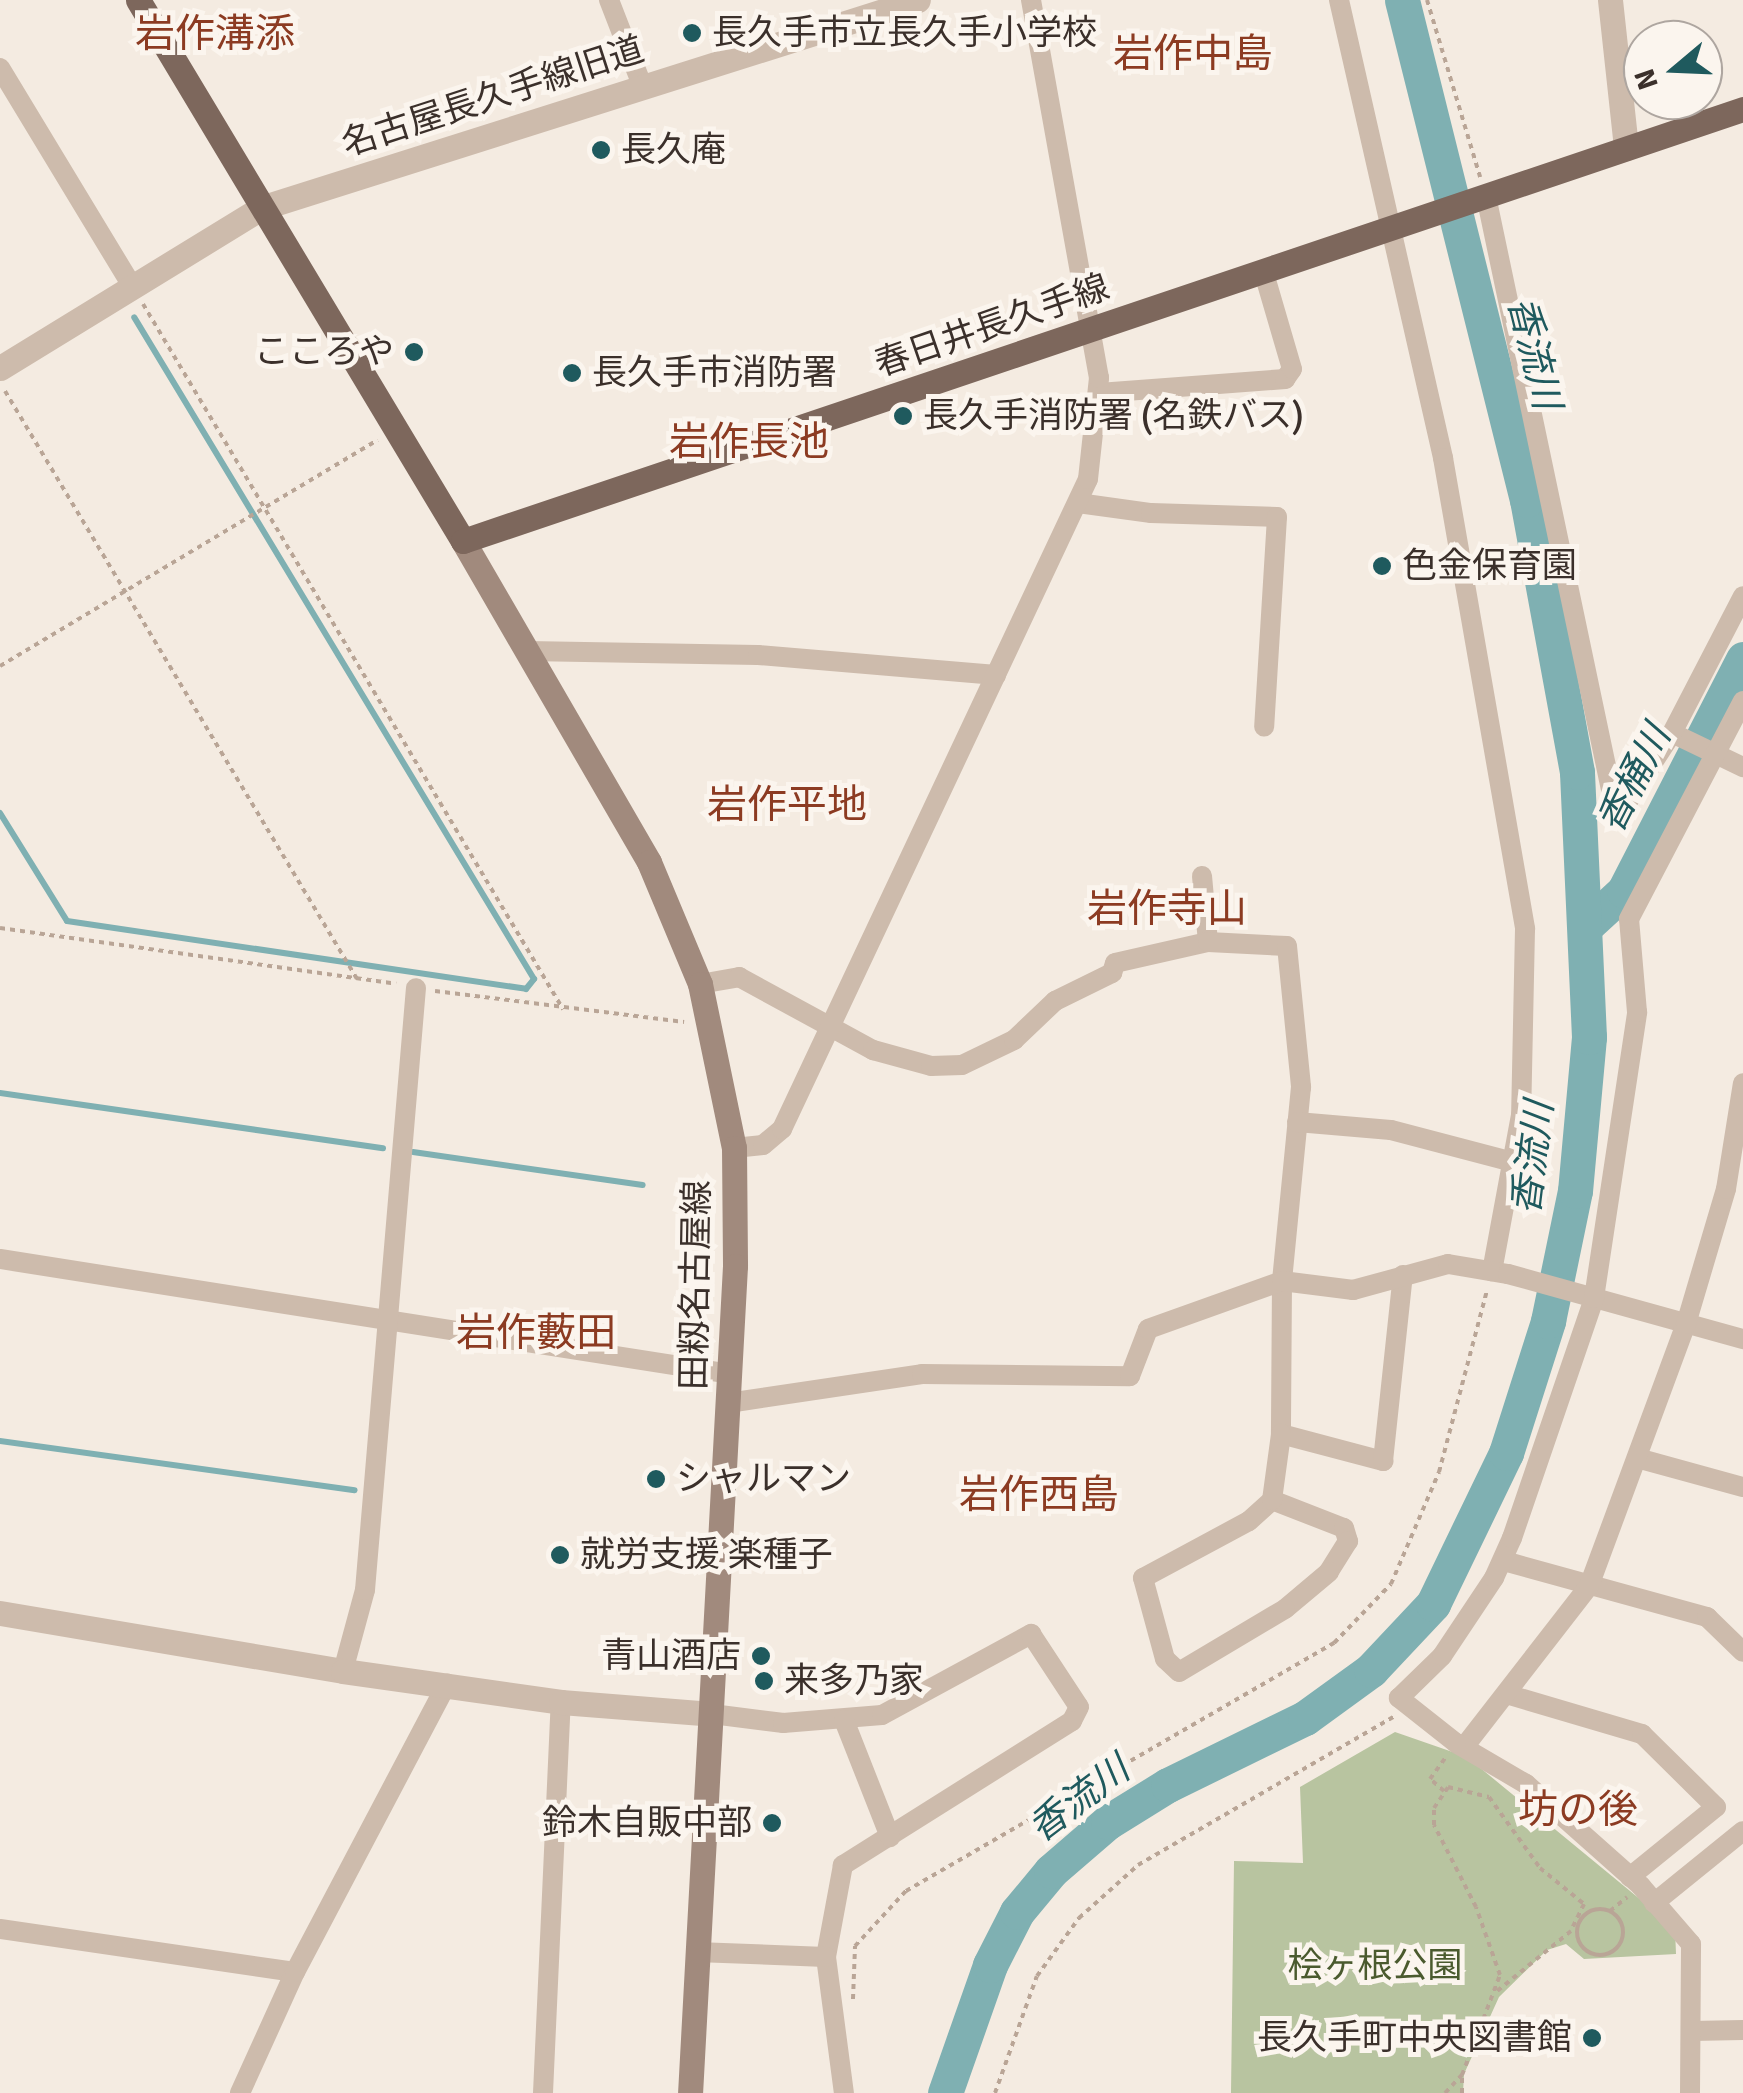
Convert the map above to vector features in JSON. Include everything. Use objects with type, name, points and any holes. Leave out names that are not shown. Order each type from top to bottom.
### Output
[{"type":"main road","points":[[138,0],[464,541]]},
{"type":"main road","name":"春日井長久手線","points":[[464,541],[1743,109]]},
{"type":"main road","name":"田籾名古屋線","points":[[464,541],[624,810],[700,984],[712,1026],[734,1148],[730,1374],[690,2093]]},
{"type":"street","points":[[610,0],[642,85]]},
{"type":"street","name":"名古屋長久手線旧道","points":[[0,368],[261,208],[918,0]]},
{"type":"street","points":[[734,1148],[764,1145],[778,1136],[1078,503],[1098,434],[1099,393],[1031,0]]},
{"type":"street","points":[[1339,0],[1397,226],[1443,458],[1525,929],[1527,1020],[1500,1272]]},
{"type":"street","points":[[1610,0],[1626,148]]},
{"type":"street","points":[[0,68],[134,289]]},
{"type":"street","points":[[1480,198],[1617,818],[1675,735],[1743,596]]},
{"type":"street","points":[[1099,393],[1285,379],[1292,369],[1264,270]]},
{"type":"street","points":[[1078,503],[1151,513],[1277,517],[1264,727]]},
{"type":"street","points":[[527,651],[758,655],[996,675]]},
{"type":"street","points":[[1690,2093],[1691,1944],[1630,1876],[1526,1784],[1460,1745],[1399,1698],[1442,1656],[1504,1561],[1587,1295],[1638,1012],[1629,919],[1743,701]]},
{"type":"street","points":[[1675,735],[1743,766]]},
{"type":"street","points":[[1202,876],[1208,942]]},
{"type":"street","points":[[700,984],[739,977],[831,1031],[930,1066],[962,1065],[1014,1040],[1054,1001],[1112,973],[1116,963],[1208,942],[1288,946],[1296,991],[1297,1122],[1282,1280],[1281,1434],[1272,1500],[1250,1522],[1143,1578],[1166,1659],[1179,1672],[1285,1609],[1329,1572],[1348,1541],[1344,1528],[1272,1500]]},
{"type":"street","points":[[343,1670],[366,1590],[416,988]]},
{"type":"street","points":[[1460,1745],[1506,1694],[1589,1586],[1734,1191],[1743,1083]]},
{"type":"street","points":[[1297,1122],[1390,1130],[1513,1162]]},
{"type":"street","points":[[0,1260],[730,1374]]},
{"type":"street","points":[[728,1403],[922,1374],[1130,1376],[1148,1328],[1282,1280],[1353,1290],[1448,1264],[1500,1272],[1743,1339]]},
{"type":"street","points":[[1281,1434],[1383,1461],[1404,1275]]},
{"type":"street","points":[[1637,1458],[1743,1487]]},
{"type":"street","points":[[1504,1561],[1706,1617],[1743,1652]]},
{"type":"street","points":[[0,1613],[561,1702],[764,1722],[844,1720],[902,1709],[1032,1634],[1079,1708],[1072,1721],[843,1865],[826,1957],[844,2093]]},
{"type":"street","points":[[240,2093],[296,1972],[447,1684]]},
{"type":"street","points":[[1506,1694],[1642,1734],[1716,1807],[1630,1876]]},
{"type":"street","points":[[543,2093],[561,1702]]},
{"type":"street","points":[[844,1720],[890,1837]]},
{"type":"street","points":[[1654,1903],[1743,1831]]},
{"type":"street","points":[[0,1929],[296,1972]]},
{"type":"street","points":[[696,1952],[826,1957]]},
{"type":"street","points":[[1691,2030],[1743,2030]]},
{"type":"path","points":[[1426,0],[1480,198]]},
{"type":"path","points":[[134,289],[563,1008]]},
{"type":"path","points":[[0,382],[357,979]]},
{"type":"path","points":[[0,666],[396,428]]},
{"type":"path","points":[[0,928],[712,1026]]},
{"type":"path","points":[[852,2011],[856,1946],[906,1891],[1334,1644],[1392,1584],[1439,1472],[1500,1272]]},
{"type":"path","points":[[995,2093],[1037,1976],[1079,1918],[1138,1865],[1392,1720],[1399,1698]]},
{"type":"path","points":[[1444,1791],[1430,1779],[1460,1745]]},
{"type":"path","points":[[1462,2093],[1462,2076],[1496,1992],[1580,1919],[1599,1909],[1619,1917],[1624,1926],[1619,1945],[1601,1954],[1589,1952],[1576,1937],[1580,1919],[1582,1896],[1540,1868],[1489,1797],[1462,1786],[1444,1791],[1434,1808],[1434,1825],[1492,1951],[1496,1992]]},
{"type":"path","points":[[1445,2093],[1462,2076]]},
{"type":"green space","name":"桧ヶ根公園","points":[[1395,1732],[1467,1757],[1675,1928],[1676,1954],[1584,1959],[1566,1944],[1547,1950],[1499,1997],[1464,2074],[1463,2093],[1231,2093],[1234,1861],[1303,1863],[1300,1787]]},
{"type":"waterway","name":"香流川","points":[[945,2093],[990,1965],[1017,1912],[1051,1871],[1108,1822],[1168,1785],[1305,1718],[1371,1670],[1433,1604],[1506,1453],[1548,1321],[1575,1191],[1589,1037],[1577,772],[1527,500],[1402,0]]},
{"type":"waterway","points":[[0,813],[67,921],[526,989],[534,979],[134,317]]},
{"type":"waterway","name":"香桶川","points":[[1585,927],[1624,891],[1743,659]]},
{"type":"waterway","points":[[0,1093],[383,1148]]},
{"type":"waterway","points":[[413,1152],[643,1185]]},
{"type":"waterway","points":[[0,1441],[355,1490]]},
{"type":"place","name":"長久手市立長久手小学校","points":[[692,33]]},
{"type":"place","name":"長久庵","points":[[601,150]]},
{"type":"place","name":"こころや","points":[[414,352]]},
{"type":"place","name":"長久手市消防署","points":[[572,373]]},
{"type":"place","name":"長久手消防署 (名鉄バス)","points":[[903,416]]},
{"type":"place","name":"色金保育園","points":[[1382,566]]},
{"type":"place","name":"シャルマン","points":[[656,1479]]},
{"type":"place","name":"就労支援 楽種子","points":[[560,1555]]},
{"type":"place","name":"青山酒店","points":[[761,1656]]},
{"type":"place","name":"来多乃家","points":[[764,1681]]},
{"type":"place","name":"鈴木自販中部","points":[[772,1823]]},
{"type":"place","name":"長久手町中央図書館","points":[[1592,2038]]},
{"type":"district","name":"岩作溝添","points":[[215,34]]},
{"type":"district","name":"岩作中島","points":[[1193,54]]},
{"type":"district","name":"岩作長池","points":[[749,442]]},
{"type":"district","name":"岩作平地","points":[[787,805]]},
{"type":"district","name":"岩作寺山","points":[[1167,909]]},
{"type":"district","name":"岩作藪田","points":[[536,1333]]},
{"type":"district","name":"岩作西島","points":[[1039,1495]]},
{"type":"district","name":"坊の後","points":[[1578,1810]]}]
